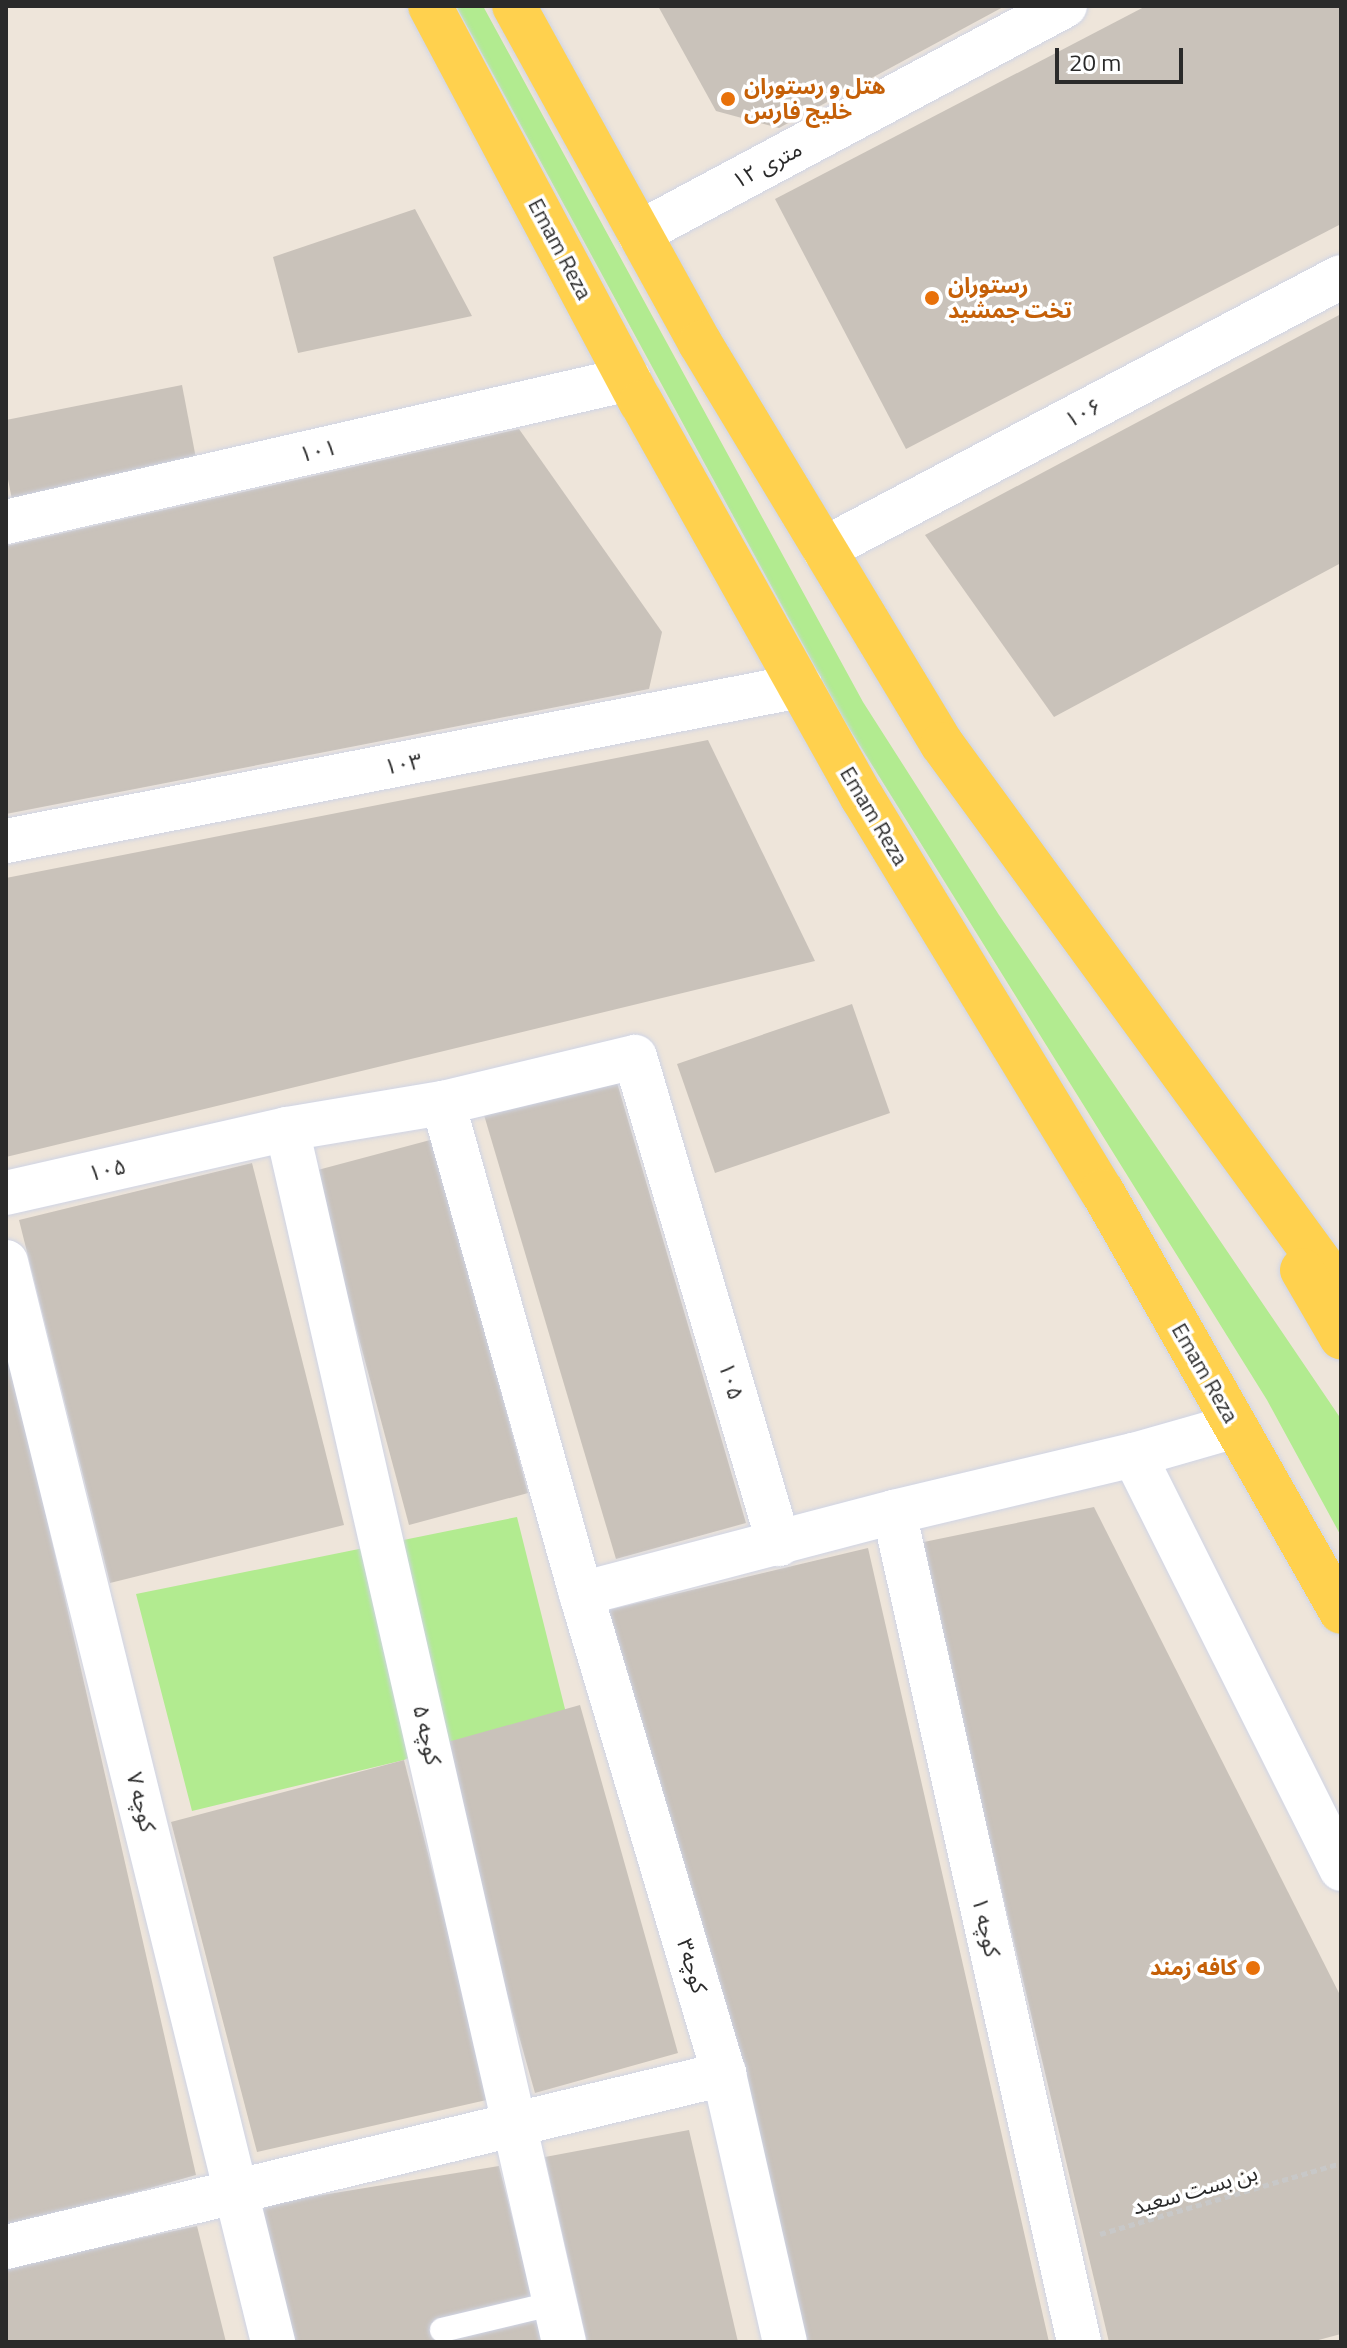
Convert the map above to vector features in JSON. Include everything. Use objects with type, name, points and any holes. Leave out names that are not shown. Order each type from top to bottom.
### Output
[{"type":"main road","name":"Emam Reza","points":[[430,6],[629,379],[862,797],[1102,1191],[1341,1612]]},
{"type":"main road","points":[[514,6],[700,343],[942,744],[1341,1291]]},
{"type":"main road","points":[[1216,1122],[1341,1337]]},
{"type":"street","name":"۱۲ متری","points":[[639,233],[1065,6]]},
{"type":"street","name":"۱۰۶","points":[[824,549],[1341,277]]},
{"type":"street","name":"۱۰۱","points":[[6,522],[629,379]]},
{"type":"street","name":"۱۰۳","points":[[6,841],[800,686]]},
{"type":"street","name":"۱۰۵","points":[[6,1193],[287,1129],[443,1103],[635,1057],[779,1544]]},
{"type":"street","points":[[443,1103],[581,1594],[894,1512],[1134,1455],[1235,1426]]},
{"type":"street","name":"کوچه ۵","points":[[287,1129],[560,2323]]},
{"type":"street","name":"کوچه ۷","points":[[6,1262],[273,2342]]},
{"type":"street","points":[[1134,1455],[1341,1869]]},
{"type":"street","name":"کوچه ۱","points":[[894,1512],[1079,2342]]},
{"type":"street","name":"کوچه۳","points":[[581,1594],[724,2074],[785,2342]]},
{"type":"street","points":[[6,2247],[724,2074]]},
{"type":"lane","points":[[442,2330],[560,2323]]},
{"type":"path","name":"بن بست سعید","points":[[1057,2247],[1341,2163]]},
{"type":"green space","points":[[456,6],[483,6],[863,702],[999,915],[1341,1419],[1341,1536],[1267,1400],[844,720]]},
{"type":"green space","points":[[517,1517],[568,1721],[437,1745],[404,1760],[192,1811],[136,1594]]},
{"type":"building","points":[[658,6],[1005,6],[779,128],[716,111]]},
{"type":"building","points":[[1146,6],[1341,6],[1341,224],[906,449],[775,199]]},
{"type":"building","points":[[415,209],[472,316],[298,353],[273,257]]},
{"type":"building","points":[[1341,314],[1341,563],[1054,717],[925,535]]},
{"type":"building","points":[[182,385],[198,469],[13,505],[6,469],[6,420]]},
{"type":"building","points":[[519,429],[662,632],[649,689],[6,814],[6,546]]},
{"type":"building","points":[[708,740],[815,961],[6,1157],[6,878]]},
{"type":"building","points":[[852,1004],[890,1113],[715,1173],[677,1064]]},
{"type":"building","points":[[616,1079],[746,1523],[616,1559],[484,1115]]},
{"type":"building","points":[[434,1139],[528,1493],[409,1525],[314,1171]]},
{"type":"building","points":[[252,1163],[344,1525],[110,1583],[19,1220]]},
{"type":"building","points":[[6,1339],[196,2175],[6,2229]]},
{"type":"building","points":[[1094,1507],[1341,1997],[1341,2334],[1311,2342],[1109,2342],[919,1543]]},
{"type":"building","points":[[868,1548],[1049,2342],[803,2342],[604,1611]]},
{"type":"building","points":[[580,1705],[678,2053],[535,2093],[437,1745]]},
{"type":"building","points":[[404,1760],[491,2099],[257,2152],[171,1822]]},
{"type":"building","points":[[689,2130],[738,2342],[587,2342],[545,2157]]},
{"type":"building","points":[[499,2166],[544,2342],[294,2342],[261,2205]]},
{"type":"building","points":[[197,2226],[226,2342],[6,2342],[6,2267]]},
{"type":"place","name":"هتل و رستوران خلیج فارس","points":[[728,99]]},
{"type":"place","name":"رستوران تخت جمشید","points":[[932,298]]},
{"type":"place","name":"کافه زمند","points":[[1253,1968]]}]
